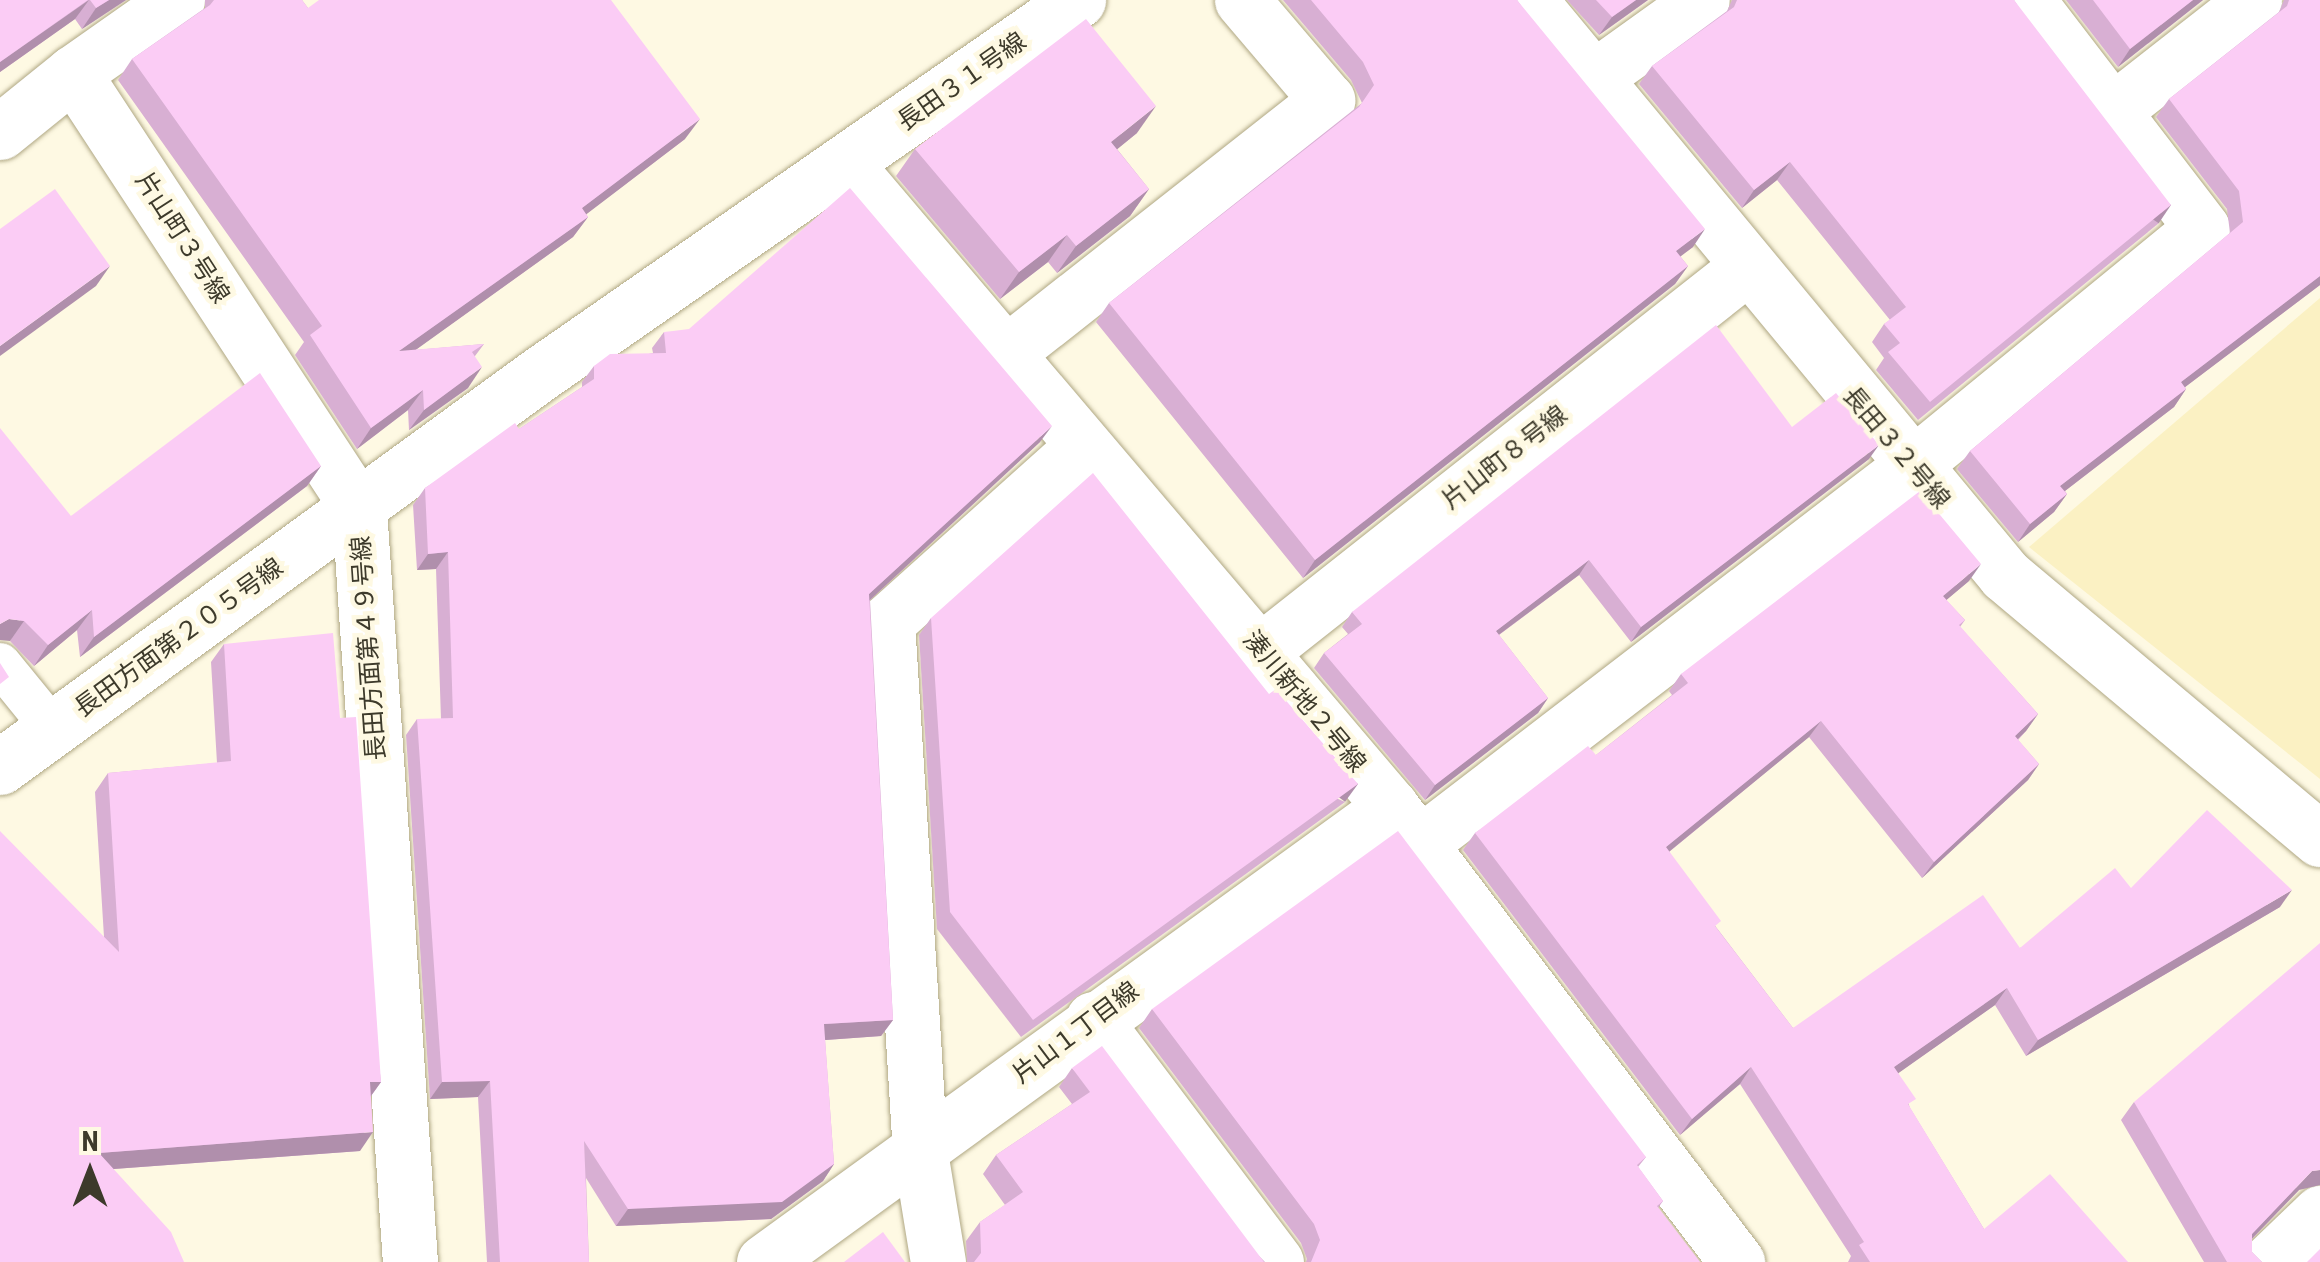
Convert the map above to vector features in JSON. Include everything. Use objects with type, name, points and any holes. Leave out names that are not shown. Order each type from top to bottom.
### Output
[{"type":"street","points":[[0,132],[74,73],[177,0]]},
{"type":"street","name":"長田３１号線","points":[[845,164],[1078,0]]},
{"type":"street","points":[[1006,353],[1327,100],[1242,0]]},
{"type":"street","name":"長田３２号線","points":[[1530,0],[1596,76],[1910,467],[2005,575],[2320,839]]},
{"type":"street","points":[[1596,76],[1702,0]]},
{"type":"street","points":[[2027,0],[2115,109],[2254,0]]},
{"type":"street","name":"片山町３号線","points":[[74,73],[359,509]]},
{"type":"street","name":"片山１丁目線","points":[[764,1262],[920,1152],[1092,1019],[1405,826],[1910,467],[2202,228],[2115,109]]},
{"type":"street","name":"湊川新地２号線","points":[[845,164],[1083,446],[1262,650],[1405,826],[1737,1262]]},
{"type":"street","name":"長田方面第４９号線","points":[[410,1262],[359,509],[542,372],[845,164]]},
{"type":"street","name":"片山町８号線","points":[[1262,650],[1747,267]]},
{"type":"street","points":[[938,1262],[920,1152],[887,622],[1083,446]]},
{"type":"street","name":"長田方面第２０５号線","points":[[0,767],[359,509]]},
{"type":"street","points":[[1092,1019],[1276,1262]]},
{"type":"street","points":[[2269,1262],[2320,1213]]},
{"type":"lane","points":[[0,664],[53,729]]},
{"type":"shaded area","points":[[2320,298],[2320,779],[2029,547]]},
{"type":"building","points":[[0,0],[88,0],[0,62]]},
{"type":"building","points":[[90,0],[109,0],[96,8]]},
{"type":"building","points":[[214,0],[302,0],[308,8],[319,0],[611,0],[700,119],[582,208],[588,217],[399,351],[484,344],[472,352],[482,367],[424,410],[423,390],[371,428],[310,335],[322,326],[132,59]]},
{"type":"building","points":[[1311,0],[1517,0],[1705,229],[1676,251],[1688,266],[1315,560],[1109,303],[1359,107],[1374,85],[1363,62]]},
{"type":"building","points":[[1596,0],[1636,0],[1612,17]]},
{"type":"building","points":[[1737,0],[2014,0],[2171,205],[1930,402],[1888,352],[1900,343],[1884,324],[1906,307],[1790,162],[1754,190],[1652,66],[1734,7]]},
{"type":"building","points":[[2093,0],[2193,0],[2130,49]]},
{"type":"building","points":[[2289,0],[2320,0],[2320,276],[2181,382],[2186,389],[2060,486],[2067,494],[2030,524],[1970,451],[2243,222],[2239,191],[2169,99],[2287,6]]},
{"type":"building","points":[[1086,19],[1156,106],[1111,142],[1149,189],[1076,246],[1067,235],[1019,272],[915,149]]},
{"type":"building","points":[[850,188],[1052,426],[869,594],[893,1020],[824,1024],[834,1164],[782,1202],[628,1209],[584,1141],[589,1262],[500,1262],[490,1081],[442,1082],[417,719],[453,718],[448,552],[428,554],[425,488],[515,423],[519,429],[594,379],[594,366],[610,354],[666,353],[664,332],[689,329]]},
{"type":"building","points":[[55,189],[110,266],[0,346],[0,229]]},
{"type":"building","points":[[1716,325],[1792,427],[1836,393],[1879,445],[1641,627],[1589,560],[1496,631],[1548,698],[1435,785],[1324,653],[1362,624],[1352,612]]},
{"type":"building","points":[[260,373],[321,466],[94,637],[92,610],[48,645],[24,621],[9,619],[0,624],[0,428],[71,516]]},
{"type":"building","points":[[1093,473],[1269,694],[1276,689],[1358,784],[1033,1020],[950,912],[931,618]]},
{"type":"building","points":[[1920,491],[1981,564],[1943,596],[1965,620],[1959,625],[2038,714],[2015,736],[2039,764],[1934,862],[1821,721],[1666,847],[1721,921],[1715,926],[1793,1028],[1983,895],[2020,948],[2115,868],[2131,888],[2207,810],[2292,890],[2038,1040],[2007,988],[1894,1067],[1916,1099],[1908,1104],[1984,1229],[2050,1174],[2128,1262],[1870,1262],[1859,1245],[1864,1242],[1751,1067],[1692,1119],[1475,833],[1588,746],[1596,755],[1688,683],[1681,674]]},
{"type":"building","points":[[333,633],[340,718],[356,717],[381,1082],[370,1082],[373,1132],[99,1153],[171,1232],[184,1262],[0,1262],[0,831],[119,952],[108,773],[231,761],[224,644]]},
{"type":"building","points":[[0,663],[9,677],[0,684]]},
{"type":"building","points":[[1398,831],[1646,1157],[1637,1165],[1663,1201],[1657,1206],[1700,1262],[1311,1262],[1320,1240],[1314,1224],[1152,1009]]},
{"type":"building","points":[[2320,943],[2320,1170],[2312,1171],[2252,1234],[2252,1252],[2262,1262],[2227,1262],[2134,1102]]},
{"type":"building","points":[[1102,1046],[1264,1262],[974,1262],[981,1253],[980,1222],[1023,1192],[996,1155],[1090,1092],[1072,1068]]},
{"type":"building","points":[[883,1232],[905,1262],[844,1262]]},
{"type":"building","points":[[2320,1249],[2320,1262],[2307,1262]]}]
